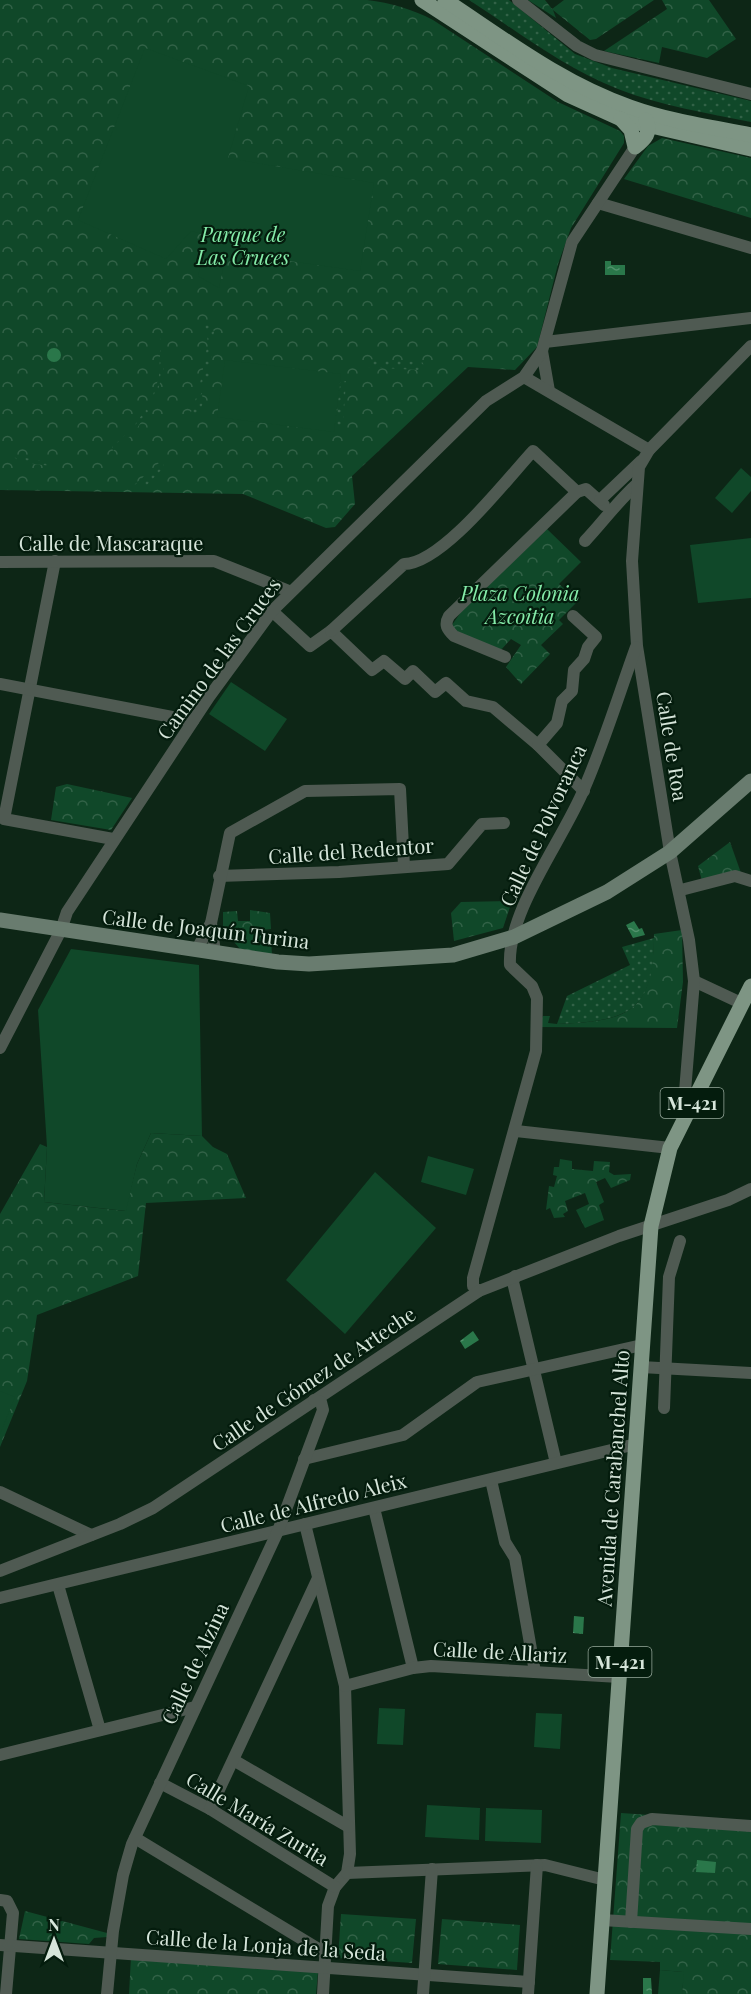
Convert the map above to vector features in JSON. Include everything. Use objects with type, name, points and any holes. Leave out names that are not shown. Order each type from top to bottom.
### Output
[{"type":"main road","points":[[422,0],[568,95],[645,118],[649,127],[644,140],[635,147],[626,113]]},
{"type":"main road","points":[[444,0],[571,81],[626,113],[751,135]]},
{"type":"main road","points":[[649,127],[751,149]]},
{"type":"main road","name":"Calle de Joaquín Turina","points":[[0,921],[278,962],[309,964],[453,955],[514,937],[607,892],[670,852],[751,781]]},
{"type":"main road","name":"Avenida de Carabanchel Alto","points":[[597,1994],[651,1226],[670,1148],[751,986]]},
{"type":"street","points":[[518,0],[576,46],[595,55],[751,94]]},
{"type":"street","points":[[549,391],[544,346],[572,242],[635,147]]},
{"type":"street","points":[[598,203],[751,248]]},
{"type":"street","points":[[544,346],[751,318]]},
{"type":"street","name":"Camino de las Cruces","points":[[0,1048],[61,930],[67,912],[113,839],[193,721],[272,610],[486,401],[524,377],[544,346]]},
{"type":"street","points":[[600,500],[641,461],[649,450],[751,346]]},
{"type":"street","points":[[524,377],[649,450]]},
{"type":"street","points":[[272,610],[309,646],[331,631],[404,564],[413,564],[454,538],[533,451],[577,492]]},
{"type":"street","name":"Calle de Roa","points":[[641,461],[637,484],[632,561],[637,646],[670,852],[681,890],[694,981],[682,1121]]},
{"type":"street","points":[[585,541],[606,519],[609,511],[637,484]]},
{"type":"street","points":[[506,657],[454,636],[447,630],[448,616],[577,492],[586,489],[609,511]]},
{"type":"street","points":[[55,561],[31,690],[6,780],[4,819],[113,839]]},
{"type":"street","name":"Calle de Mascaraque","points":[[0,562],[214,561],[289,591]]},
{"type":"street","points":[[538,745],[557,723],[562,701],[572,691],[573,670],[584,659],[588,647],[596,637],[573,616]]},
{"type":"street","points":[[331,631],[372,670],[384,661],[405,679],[413,671],[435,692],[446,683],[466,701],[493,707],[538,745],[584,791]]},
{"type":"street","name":"Calle de Polvoranca","points":[[479,1291],[473,1286],[473,1278],[516,1131],[536,1051],[537,998],[532,986],[510,965],[514,937],[520,914],[584,791],[637,646]]},
{"type":"street","points":[[0,684],[193,721]]},
{"type":"street","points":[[215,952],[211,923],[219,876],[230,833],[305,791],[339,788],[400,789],[404,866]]},
{"type":"street","name":"Calle del Redentor","points":[[219,876],[339,872],[448,864],[482,824],[504,823]]},
{"type":"street","points":[[681,890],[735,876],[751,881]]},
{"type":"street","points":[[197,950],[211,923]]},
{"type":"street","points":[[694,981],[741,1003]]},
{"type":"street","points":[[516,1131],[670,1148]]},
{"type":"street","name":"Calle de Gómez de Arteche","points":[[0,1571],[120,1524],[169,1499],[479,1291],[619,1236],[728,1200],[751,1189]]},
{"type":"street","points":[[663,1408],[667,1368],[669,1277],[680,1241]]},
{"type":"street","points":[[515,1276],[513,1282],[556,1463]]},
{"type":"street","points":[[304,1459],[403,1435],[477,1382],[642,1345]]},
{"type":"street","points":[[641,1367],[751,1373]]},
{"type":"street","name":"Calle de Alzina","points":[[107,1994],[123,1875],[135,1838],[278,1531],[324,1407],[320,1401],[314,1400]]},
{"type":"street","name":"Calle de Alfredo Aleix","points":[[0,1599],[636,1444]]},
{"type":"street","points":[[491,1480],[506,1542],[515,1558],[535,1672]]},
{"type":"street","points":[[0,1492],[91,1535]]},
{"type":"street","points":[[374,1508],[413,1668]]},
{"type":"street","points":[[305,1524],[345,1686],[350,1854],[347,1873],[335,1887],[328,1906],[323,1994]]},
{"type":"street","points":[[210,1809],[235,1761],[318,1578]]},
{"type":"street","points":[[58,1585],[100,1730]]},
{"type":"street","name":"Calle de Allariz","points":[[345,1686],[413,1668],[431,1666],[619,1677]]},
{"type":"street","points":[[0,1755],[195,1707]]},
{"type":"street","points":[[235,1761],[349,1827]]},
{"type":"street","name":"Calle María Zurita","points":[[160,1783],[210,1809],[335,1887]]},
{"type":"street","points":[[631,1922],[637,1829],[641,1823],[652,1819],[751,1826]]},
{"type":"street","points":[[135,1838],[325,1953]]},
{"type":"street","points":[[529,1988],[537,1865]]},
{"type":"street","points":[[347,1873],[537,1865],[551,1866],[605,1880]]},
{"type":"street","points":[[423,1994],[432,1869]]},
{"type":"street","points":[[3,1900],[13,1913],[5,1945],[6,1994]]},
{"type":"street","points":[[602,1920],[751,1929]]},
{"type":"street","name":"Calle de la Lonja de la Seda","points":[[5,1945],[424,1975],[529,1988]]},
{"type":"green space","name":"Parque de Las Cruces","points":[[0,0],[367,0],[393,5],[433,20],[558,102],[620,131],[624,136],[624,143],[571,228],[558,264],[537,347],[515,370],[468,367],[352,476],[355,504],[335,527],[326,528],[243,494],[0,490]]},
{"type":"green space","points":[[469,0],[509,0],[575,54],[612,68],[751,101],[751,122],[651,100],[618,89],[579,71]]},
{"type":"green space","points":[[528,0],[545,0],[552,9],[564,0],[654,0],[596,39],[590,40],[553,10],[556,18]]},
{"type":"green space","points":[[662,0],[709,0],[736,39],[707,58],[662,47],[659,63],[604,51],[667,9]]},
{"type":"green space","points":[[145,48],[249,86],[228,158],[374,183],[360,271],[240,254],[239,262],[225,259],[219,288],[198,276],[208,235],[191,231],[166,259],[78,220]]},
{"type":"green space","points":[[662,138],[751,158],[751,218],[624,179],[648,146]]},
{"type":"green space","points":[[210,321],[214,332],[212,341],[208,342],[205,326]]},
{"type":"green space","points":[[161,334],[164,369],[155,400],[152,398],[159,377]]},
{"type":"green space","points":[[207,347],[212,349],[210,382],[204,386],[200,384]]},
{"type":"green space","points":[[365,359],[422,362],[424,365],[418,370],[365,367]]},
{"type":"green space","points":[[225,360],[341,374],[334,432],[217,417]]},
{"type":"green space","points":[[346,381],[343,426],[336,425],[340,383]]},
{"type":"green space","points":[[202,393],[203,403],[197,417],[193,417],[190,415],[196,398]]},
{"type":"green space","points":[[146,409],[148,411],[134,433],[113,451],[112,447],[132,429]]},
{"type":"green space","points":[[13,456],[55,463],[54,466],[21,463]]},
{"type":"green space","points":[[160,462],[163,462],[164,467],[146,486],[133,486]]},
{"type":"green space","points":[[741,468],[751,477],[751,491],[732,513],[715,498]]},
{"type":"green space","name":"Plaza Colonia Azcoitia","points":[[547,529],[581,562],[559,584],[578,601],[559,620],[563,624],[541,645],[550,654],[521,684],[506,667],[521,645],[511,639],[500,651],[456,631],[452,625],[461,612]]},
{"type":"green space","points":[[751,538],[751,598],[698,603],[690,545]]},
{"type":"green space","points":[[231,682],[287,719],[265,751],[209,714]]},
{"type":"green space","points":[[67,784],[132,798],[111,830],[51,820],[56,787]]},
{"type":"green space","points":[[730,842],[741,873],[702,881],[698,866]]},
{"type":"green space","points":[[512,901],[503,928],[454,941],[451,913],[461,902]]},
{"type":"green space","points":[[250,910],[270,913],[271,929],[261,930],[261,942],[271,941],[272,954],[240,949],[223,929],[223,912],[237,911],[238,921],[250,921]]},
{"type":"green space","points":[[682,930],[683,982],[677,1028],[537,1027],[543,1016],[550,1016],[548,1023],[582,1023],[620,1015],[632,1008],[642,996],[649,981],[654,934]]},
{"type":"green space","points":[[654,938],[649,983],[642,998],[631,1008],[618,1016],[601,1020],[557,1024],[567,996],[630,965],[622,947]]},
{"type":"green space","points":[[71,949],[199,965],[202,1136],[151,1133],[137,1164],[126,1211],[44,1202],[47,1147],[38,1010]]},
{"type":"green space","points":[[151,1133],[202,1136],[213,1147],[227,1154],[246,1198],[146,1203],[138,1276],[37,1315],[27,1381],[0,1447],[0,1214],[40,1144],[47,1147],[44,1202],[125,1211],[137,1164]]},
{"type":"green space","points":[[428,1156],[474,1169],[466,1195],[421,1182]]},
{"type":"green space","points":[[560,1159],[572,1161],[572,1169],[593,1171],[594,1161],[610,1162],[609,1172],[614,1175],[631,1174],[630,1180],[611,1188],[605,1178],[596,1182],[604,1202],[599,1205],[604,1220],[585,1228],[576,1210],[589,1204],[585,1193],[565,1201],[568,1211],[563,1214],[565,1217],[554,1218],[550,1208],[546,1210],[549,1186],[554,1187],[557,1176],[553,1175],[554,1167],[559,1167]]},
{"type":"green space","points":[[375,1172],[436,1228],[345,1334],[286,1280]]},
{"type":"green space","points":[[0,1391],[15,1397],[0,1434]]},
{"type":"green space","points":[[379,1708],[405,1709],[403,1745],[377,1744]]},
{"type":"green space","points":[[536,1713],[562,1714],[560,1749],[534,1747]]},
{"type":"green space","points":[[427,1805],[480,1808],[479,1840],[425,1837]]},
{"type":"green space","points":[[486,1808],[542,1810],[541,1843],[485,1841]]},
{"type":"green space","points":[[621,1813],[751,1822],[751,1994],[682,1994],[683,1972],[660,1970],[660,1962],[610,1960]]},
{"type":"green space","points":[[25,1911],[107,1933],[107,1937],[94,1938],[89,1944],[19,1939]]},
{"type":"green space","points":[[341,1914],[416,1919],[412,1963],[338,1958]]},
{"type":"green space","points":[[442,1919],[520,1925],[517,1970],[438,1964]]},
{"type":"green space","points":[[131,1957],[318,1972],[316,1994],[129,1994]]},
{"type":"green space","points":[[660,1970],[684,1972],[682,1994],[658,1994]]},
{"type":"water","points":[[605,261],[611,261],[611,265],[625,265],[625,275],[605,275]]},
{"type":"water","points":[[51,348],[57,348],[61,355],[57,362],[51,362],[47,358],[47,352]]},
{"type":"water","points":[[634,921],[639,929],[642,928],[645,935],[633,938],[626,925]]},
{"type":"water","points":[[473,1331],[479,1340],[465,1349],[460,1341]]},
{"type":"water","points":[[574,1616],[584,1617],[583,1634],[573,1633]]},
{"type":"water","points":[[697,1860],[716,1862],[715,1873],[696,1872]]},
{"type":"water","points":[[643,1978],[651,1978],[652,1994],[643,1994]]}]
